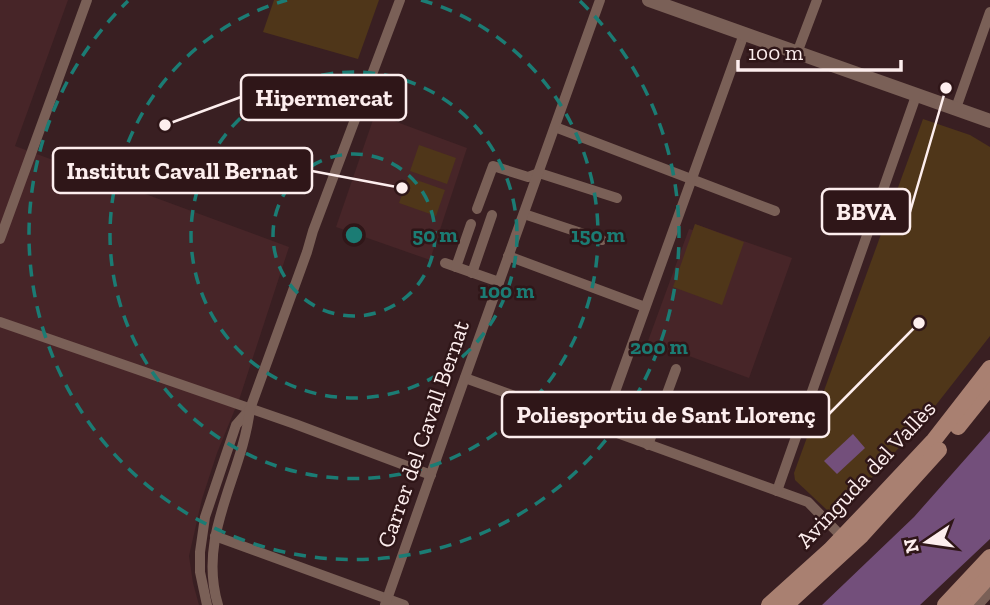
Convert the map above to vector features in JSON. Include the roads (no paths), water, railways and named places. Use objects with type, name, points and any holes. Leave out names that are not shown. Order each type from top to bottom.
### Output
[{"type":"main road","name":"Avinguda del Vallès","points":[[786,605],[846,542],[934,440],[990,368]]},
{"type":"main road","name":"Avinguda del Vallès","points":[[769,605],[906,488],[990,387]]},
{"type":"main road","points":[[944,605],[990,557]]},
{"type":"main road","points":[[963,605],[990,575]]},
{"type":"street","points":[[0,239],[87,0]]},
{"type":"street","points":[[219,605],[212,576],[212,554],[222,506],[247,430],[250,409],[313,231],[400,0]]},
{"type":"street","name":"Carrer del Cavall Bernat","points":[[386,602],[600,0]]},
{"type":"street","points":[[649,0],[990,121]]},
{"type":"street","points":[[797,53],[817,0]]},
{"type":"street","points":[[956,108],[990,12]]},
{"type":"street","points":[[602,428],[744,34]]},
{"type":"street","points":[[777,491],[916,96]]},
{"type":"street","points":[[956,108],[990,131]]},
{"type":"street","points":[[555,127],[775,211]]},
{"type":"street","points":[[477,209],[493,166],[528,177],[539,173],[617,198]]},
{"type":"street","points":[[524,214],[602,240]]},
{"type":"street","points":[[472,273],[492,215]]},
{"type":"street","points":[[471,224],[450,265],[499,282]]},
{"type":"street","points":[[508,256],[645,307]]},
{"type":"street","points":[[0,322],[295,424],[430,475]]},
{"type":"street","points":[[648,444],[676,369]]},
{"type":"street","points":[[465,378],[648,444],[690,455],[808,502],[846,542]]},
{"type":"street","points":[[207,605],[200,572],[205,517],[236,425],[250,409]]},
{"type":"street","points":[[215,536],[386,602],[404,605]]},
{"type":"street","points":[[978,605],[990,592]]},
{"type":"place","name":"BBVA","points":[[946,88]]},
{"type":"place","name":"Hipermercat","points":[[165,125]]},
{"type":"place","name":"Institut Cavall Bernat","points":[[402,188]]},
{"type":"place","name":"Poliesportiu de Sant Llorenç","points":[[919,323]]}]
